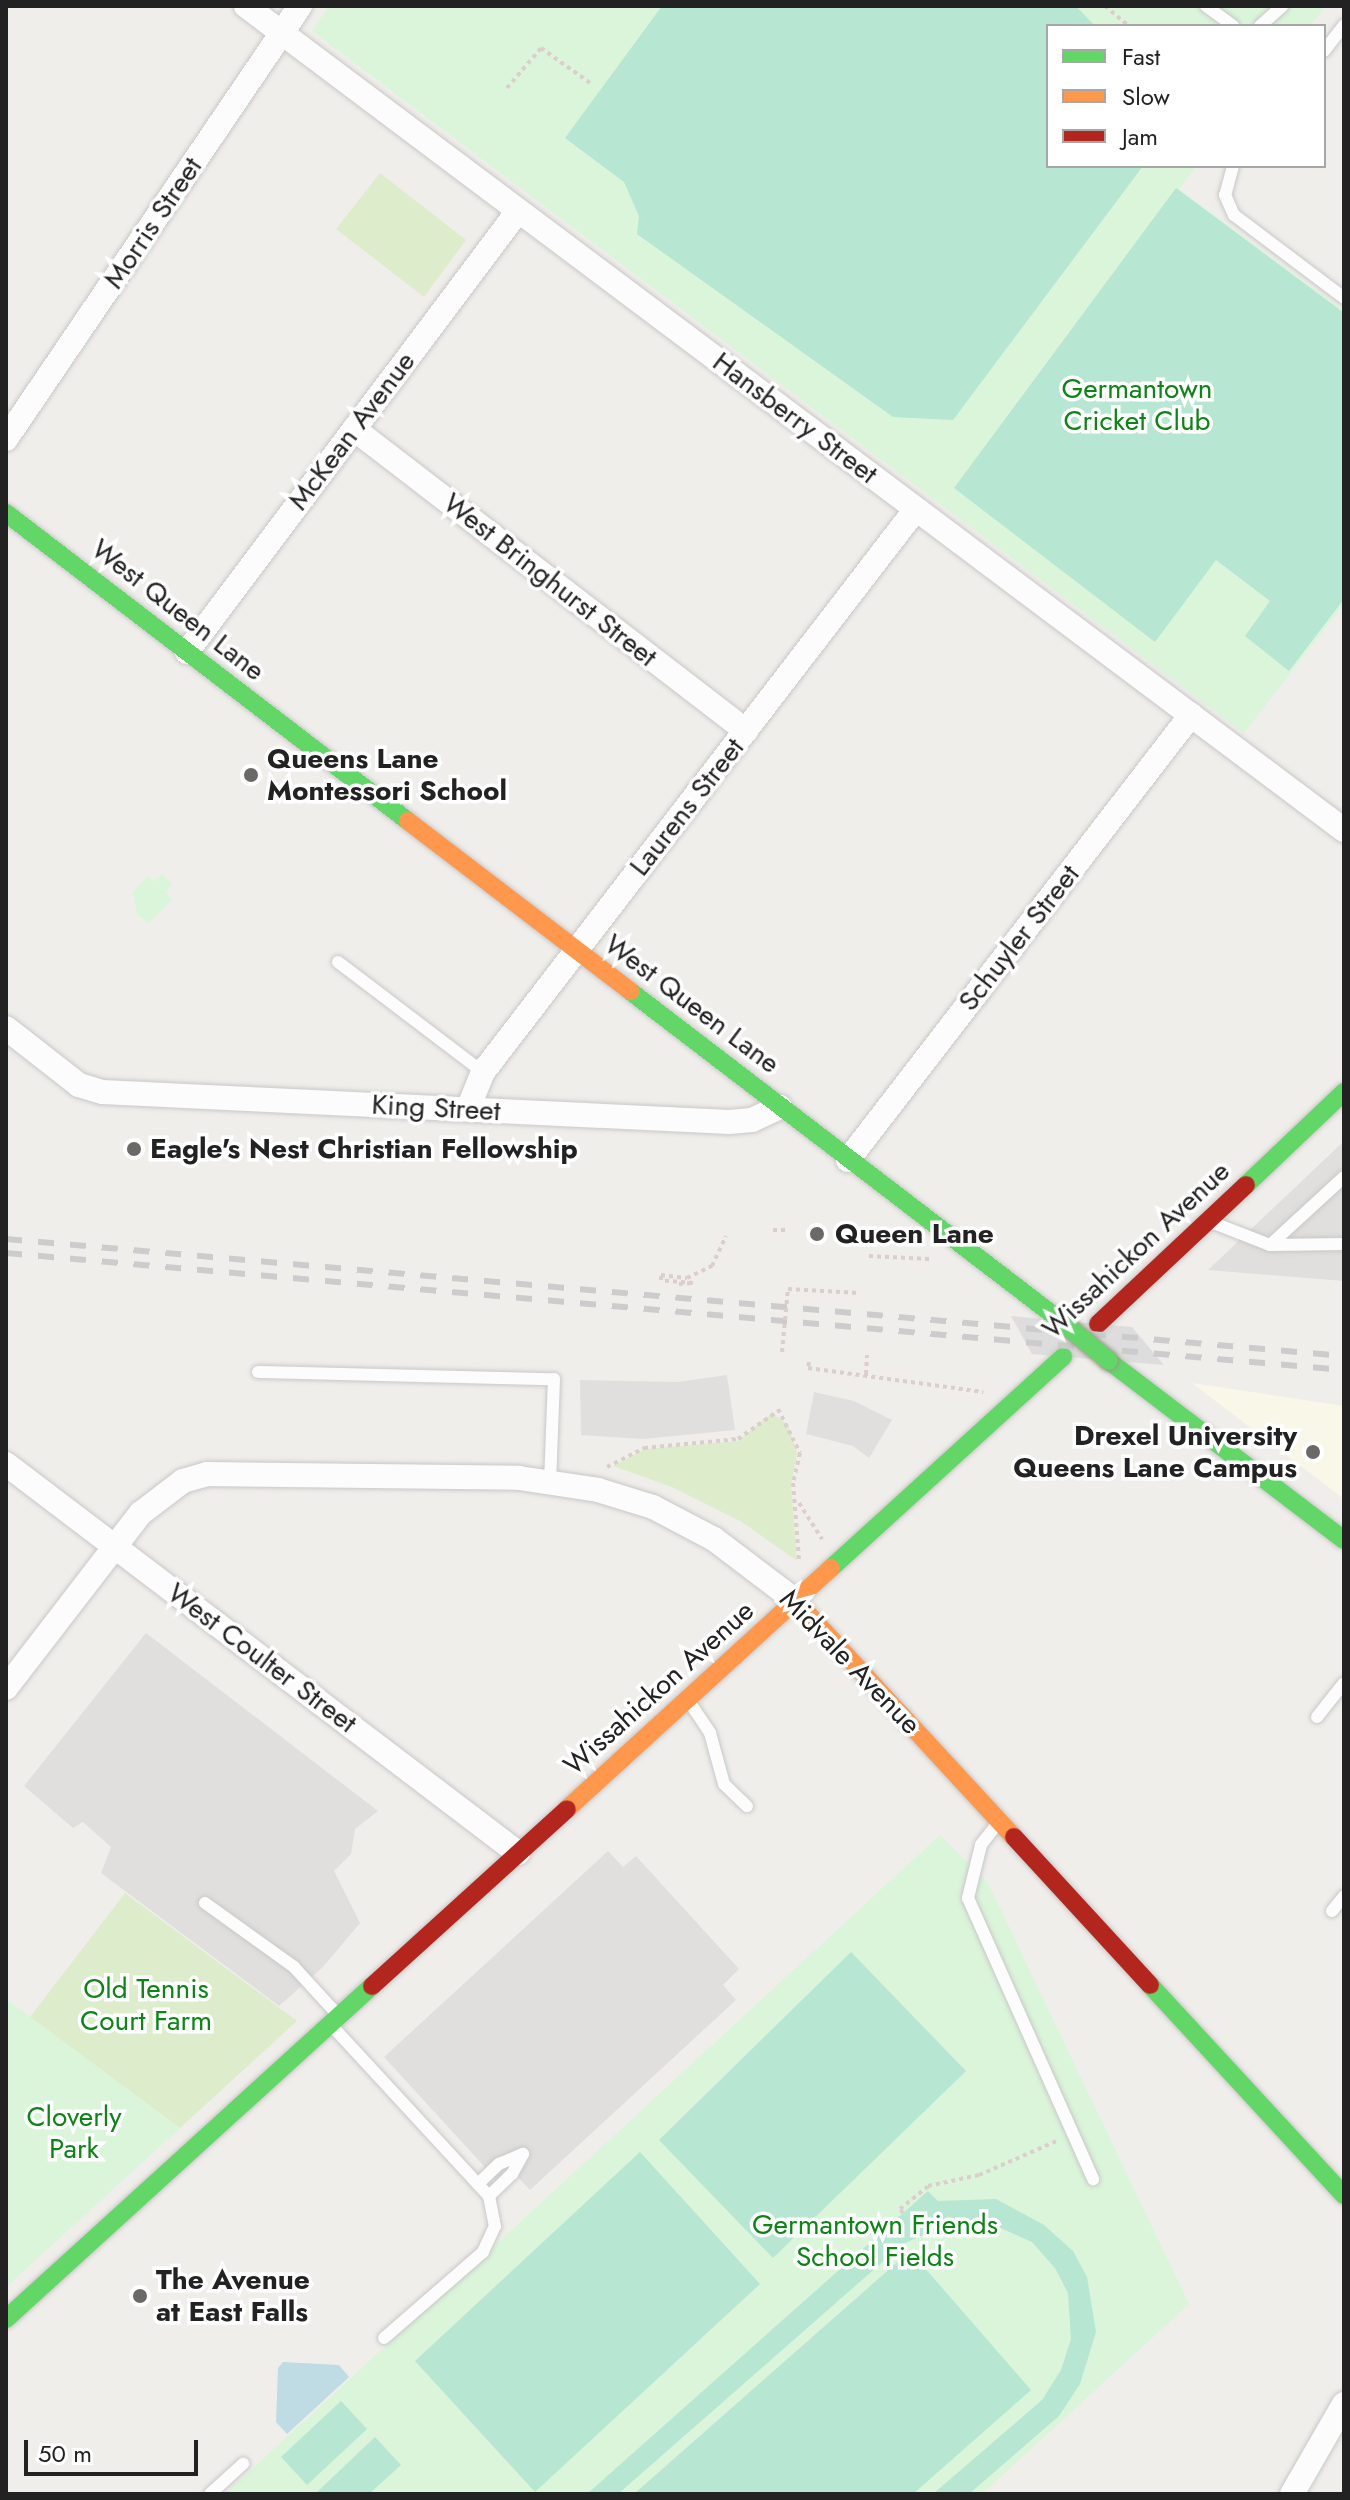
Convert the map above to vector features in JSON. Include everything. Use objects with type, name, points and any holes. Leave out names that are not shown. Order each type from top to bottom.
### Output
[{"type":"street","name":"Hansberry Street","points":[[246,6],[1344,830]]},
{"type":"street","name":"Morris Street","points":[[6,439],[300,6]]},
{"type":"street","name":"McKean Avenue","points":[[187,652],[518,211]]},
{"type":"street","name":"West Bringhurst Street","points":[[354,429],[746,731]]},
{"type":"street","name":"Laurens Street","points":[[468,1109],[483,1072],[916,509]]},
{"type":"street","name":"West Queen Lane","points":[[6,513],[1344,1540]]},
{"type":"street","name":"Schuyler Street","points":[[848,1160],[1191,715]]},
{"type":"street","name":"King Street","points":[[6,1028],[89,1090],[729,1122],[752,1120],[780,1107]]},
{"type":"street","name":"Wissahickon Avenue","points":[[6,2319],[797,1602],[1344,1092]]},
{"type":"street","name":"West Coulter Street","points":[[6,1464],[518,1853]]},
{"type":"street","name":"Midvale Avenue","points":[[116,1547],[160,1495],[207,1474],[550,1481],[624,1497],[682,1520],[743,1558],[797,1602],[1344,2195]]},
{"type":"street","points":[[7,1686],[116,1547]]},
{"type":"street","points":[[1292,2494],[1344,2404]]},
{"type":"lane","points":[[1206,6],[1231,24]]},
{"type":"lane","points":[[1262,24],[1282,6]]},
{"type":"lane","points":[[1326,48],[1344,25]]},
{"type":"lane","points":[[1232,168],[1225,195],[1234,215],[1344,298]]},
{"type":"lane","points":[[338,962],[483,1072]]},
{"type":"lane","points":[[1270,1245],[1344,1177]]},
{"type":"lane","points":[[1208,1221],[1270,1245],[1344,1244]]},
{"type":"lane","points":[[258,1372],[554,1379],[550,1481]]},
{"type":"lane","points":[[1317,1717],[1344,1683]]},
{"type":"lane","points":[[688,1700],[710,1733],[724,1784],[747,1806]]},
{"type":"lane","points":[[1000,1820],[981,1845],[968,1898],[1077,2133],[1093,2179]]},
{"type":"lane","points":[[1332,1911],[1344,1896]]},
{"type":"lane","points":[[205,1903],[294,1967],[335,2020],[489,2196],[495,2226],[483,2252],[384,2338]]},
{"type":"lane","points":[[478,2184],[499,2164],[523,2154],[512,2174],[489,2196]]},
{"type":"lane","points":[[210,2494],[243,2464]]},
{"type":"path","points":[[1105,6],[1127,24]]},
{"type":"path","points":[[507,88],[533,53],[544,48],[593,85]]},
{"type":"path","points":[[773,1230],[785,1230]]},
{"type":"path","points":[[679,1284],[693,1283],[661,1280],[661,1275],[687,1278],[712,1266],[726,1236]]},
{"type":"path","points":[[869,1256],[945,1259]]},
{"type":"path","points":[[782,1352],[788,1289],[859,1293]]},
{"type":"path","points":[[866,1374],[867,1355]]},
{"type":"path","points":[[809,1362],[808,1368],[866,1374],[989,1395]]},
{"type":"path","points":[[607,1467],[650,1446],[738,1439],[778,1410],[787,1418],[800,1453],[793,1483],[798,1500],[799,1566]]},
{"type":"path","points":[[798,1500],[826,1542]]},
{"type":"path","points":[[903,2213],[900,2209],[928,2186],[979,2175],[1077,2133]]},
{"type":"shaded area","points":[[1344,1141],[1344,1281],[1208,1270]]},
{"type":"shaded area","points":[[727,1375],[735,1430],[643,1439],[581,1435],[580,1380],[677,1382]]},
{"type":"shaded area","name":"Drexel University Queens Lane Campus","points":[[1192,1383],[1344,1406],[1344,1499]]},
{"type":"shaded area","points":[[814,1392],[854,1401],[892,1420],[869,1458],[853,1446],[806,1434]]},
{"type":"shaded area","points":[[146,1633],[378,1811],[355,1829],[351,1854],[334,1871],[360,1923],[323,1967],[279,2006],[101,1873],[111,1847],[83,1822],[73,1828],[24,1786]]},
{"type":"shaded area","points":[[608,1851],[623,1867],[636,1856],[739,1969],[723,1985],[736,2000],[530,2190],[517,2176],[504,2188],[384,2057]]},
{"type":"green space","name":"Germantown Cricket Club","points":[[329,6],[1326,6],[1312,24],[1046,24],[1046,168],[1195,168],[1179,189],[1344,311],[1344,604],[1244,733],[312,31]]},
{"type":"green space","points":[[662,6],[1076,6],[1093,24],[1046,24],[1046,168],[1142,168],[953,420],[893,417],[637,234],[639,216],[624,182],[565,138]]},
{"type":"green space","points":[[380,173],[466,240],[424,297],[336,229]]},
{"type":"green space","points":[[1176,188],[1344,313],[1344,599],[1289,671],[1245,636],[1270,601],[1216,560],[1155,642],[954,488]]},
{"type":"green space","points":[[162,874],[172,884],[166,893],[172,900],[149,923],[137,915],[133,892],[148,876],[154,881]]},
{"type":"green space","points":[[772,1413],[788,1425],[797,1453],[791,1485],[797,1561],[742,1522],[672,1487],[613,1466],[645,1449],[738,1441]]},
{"type":"green space","name":"Germantown Friends School Fields","points":[[940,1835],[988,1883],[1189,2304],[982,2494],[225,2494]]},
{"type":"green space","name":"Old Tennis Court Farm","points":[[125,1893],[297,2021],[180,2128],[30,2017]]},
{"type":"green space","points":[[851,1952],[966,2071],[773,2258],[659,2140]]},
{"type":"green space","name":"Cloverly Park","points":[[6,1999],[180,2128],[6,2287]]},
{"type":"green space","points":[[640,2152],[760,2284],[535,2492],[415,2361]]},
{"type":"green space","points":[[928,2191],[938,2201],[996,2199],[1044,2225],[1073,2251],[1087,2277],[1096,2332],[1080,2384],[1059,2416],[969,2494],[933,2494],[1042,2400],[1061,2370],[1071,2339],[1068,2293],[1055,2268],[1032,2242],[989,2223],[957,2220],[903,2244],[618,2494],[587,2494]]},
{"type":"green space","points":[[910,2251],[1031,2390],[913,2494],[634,2494]]},
{"type":"green space","points":[[341,2401],[367,2429],[307,2485],[281,2457]]},
{"type":"green space","points":[[375,2437],[401,2465],[369,2494],[315,2494]]},
{"type":"water","points":[[283,2362],[339,2365],[349,2377],[287,2434],[276,2422],[278,2368]]},
{"type":"pier","points":[[1011,1316],[1132,1327],[1164,1365],[1032,1354]]},
{"type":"railway","points":[[6,1239],[1344,1356]]},
{"type":"railway","points":[[6,1253],[1344,1370]]},
{"type":"traffic: fast","points":[[6,513],[408,821]]},
{"type":"traffic: fast","points":[[630,991],[1061,1321]]},
{"type":"traffic: fast","points":[[1246,1185],[1344,1092]]},
{"type":"traffic: fast","points":[[1061,1321],[1109,1361]]},
{"type":"traffic: fast","points":[[831,1568],[1063,1357]]},
{"type":"traffic: fast","points":[[1109,1361],[1344,1540]]},
{"type":"traffic: fast","points":[[1150,1985],[1344,2195]]},
{"type":"traffic: fast","points":[[6,2319],[372,1986]]},
{"type":"traffic: slow","points":[[408,821],[630,991]]},
{"type":"traffic: slow","points":[[567,1809],[831,1568]]},
{"type":"traffic: slow","points":[[797,1602],[1014,1837]]},
{"type":"traffic: jam","points":[[1098,1324],[1246,1185]]},
{"type":"traffic: jam","points":[[372,1986],[567,1809]]},
{"type":"traffic: jam","points":[[1014,1837],[1150,1985]]},
{"type":"place","name":"Queens Lane Montessori School","points":[[251,775]]},
{"type":"place","name":"Eagle's Nest Christian Fellowship","points":[[134,1149]]},
{"type":"place","name":"Queen Lane","points":[[817,1234]]},
{"type":"place","name":"Drexel University Queens Lane Campus","points":[[1313,1452]]},
{"type":"place","name":"The Avenue at East Falls","points":[[140,2296]]}]
